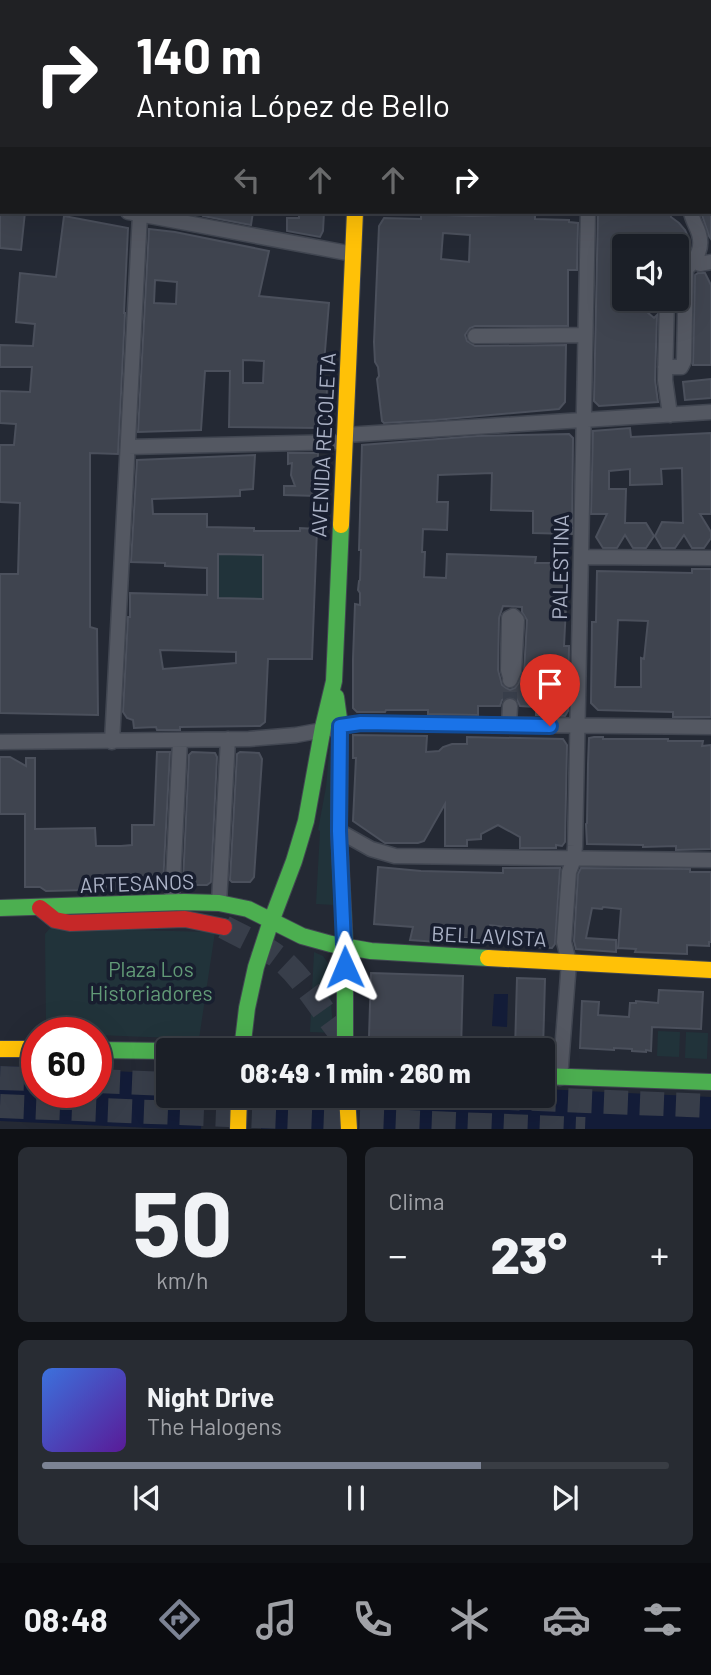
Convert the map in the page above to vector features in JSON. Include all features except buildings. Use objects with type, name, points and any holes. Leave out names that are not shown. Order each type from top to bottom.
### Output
[{"type":"main road","name":"AVENIDA RECOLETA","points":[[243,1038],[252,984],[303,834],[317,776],[323,730],[334,681],[355,214]]},
{"type":"main road","name":"AVENIDA RECOLETA","points":[[334,681],[340,726],[339,831],[345,948],[345,1038]]},
{"type":"main road","name":"ARTESANOS","points":[[0,908],[219,903],[246,908],[272,919]]},
{"type":"main road","points":[[40,908],[55,920],[70,923],[185,919],[212,923],[224,928]]},
{"type":"main road","name":"BELLAVISTA","points":[[272,919],[294,933],[345,948],[711,970]]},
{"type":"main road","points":[[0,1049],[21,1049]]},
{"type":"main road","points":[[112,1050],[156,1051]]},
{"type":"main road","points":[[555,1077],[711,1082]]},
{"type":"main road","points":[[238,1129],[239,1108]]},
{"type":"main road","points":[[348,1108],[349,1129]]},
{"type":"street","points":[[113,742],[128,447],[134,214]]},
{"type":"street","points":[[139,214],[353,254]]},
{"type":"street","name":"PALESTINA","points":[[560,1078],[569,962],[564,942],[569,872],[574,859],[579,726],[588,214]]},
{"type":"street","points":[[689,264],[706,237],[692,220],[691,214]]},
{"type":"street","points":[[689,267],[711,262]]},
{"type":"street","points":[[667,311],[665,380],[670,415]]},
{"type":"street","points":[[665,367],[681,367],[684,361],[685,311]]},
{"type":"street","points":[[475,336],[585,335]]},
{"type":"street","points":[[128,447],[345,439],[711,412]]},
{"type":"street","points":[[582,557],[711,558]]},
{"type":"street","points":[[509,725],[510,706]]},
{"type":"street","points":[[0,742],[271,738],[361,723],[711,727]]},
{"type":"street","points":[[219,903],[228,739]]},
{"type":"street","points":[[172,902],[180,741]]},
{"type":"street","points":[[339,831],[360,844],[395,856],[711,860]]},
{"type":"green space","points":[[218,554],[263,555],[263,599],[218,598]]},
{"type":"green space","points":[[330,743],[333,905],[316,904],[318,830]]},
{"type":"green space","name":"Plaza Los Historiadores","points":[[50,928],[215,932],[199,1038],[112,1036],[112,1017],[46,1017],[45,934]]},
{"type":"green space","points":[[314,952],[323,956],[328,963],[332,1033],[310,1032]]},
{"type":"green space","points":[[658,1031],[680,1032],[679,1057],[657,1056]]},
{"type":"green space","points":[[686,1032],[708,1033],[707,1059],[685,1058]]},
{"type":"water","points":[[494,994],[508,994],[507,1027],[492,1026]]},
{"type":"water","points":[[0,1066],[21,1067],[21,1108],[112,1108],[112,1071],[156,1073],[156,1108],[555,1108],[555,1090],[711,1097],[711,1129],[173,1129],[0,1121]]},
{"type":"pier","points":[[202,1108],[262,1108],[261,1129],[201,1129]]},
{"type":"pier","points":[[331,1108],[375,1108],[376,1129],[334,1129]]},
{"type":"tunnel","points":[[510,680],[510,706]]},
{"type":"tunnel","points":[[224,927],[264,948],[286,964],[344,1038]]},
{"type":"tunnel","points":[[0,1078],[21,1079]]},
{"type":"tunnel","points":[[112,1082],[156,1084]]},
{"type":"tunnel","points":[[555,1100],[711,1106]]},
{"type":"tunnel","points":[[0,1106],[585,1129]]},
{"type":"traffic: fast","points":[[243,1038],[256,967],[306,821],[334,681],[341,525]]},
{"type":"traffic: fast","points":[[336,697],[340,726],[339,831],[345,948],[345,1038]]},
{"type":"traffic: fast","points":[[0,908],[219,903],[248,909],[302,936],[331,944],[371,951],[488,958]]},
{"type":"traffic: fast","points":[[112,1050],[156,1051]]},
{"type":"traffic: fast","points":[[555,1076],[711,1082]]},
{"type":"traffic: slow","points":[[341,525],[355,214]]},
{"type":"traffic: slow","points":[[488,958],[711,970]]},
{"type":"traffic: slow","points":[[0,1049],[21,1049]]},
{"type":"traffic: slow","points":[[238,1129],[239,1108]]},
{"type":"traffic: slow","points":[[348,1108],[349,1129]]},
{"type":"traffic: jam","points":[[40,908],[55,920],[70,923],[185,919],[224,927]]},
{"type":"route","points":[[345,967],[339,831],[340,726],[361,723],[550,726]]}]
